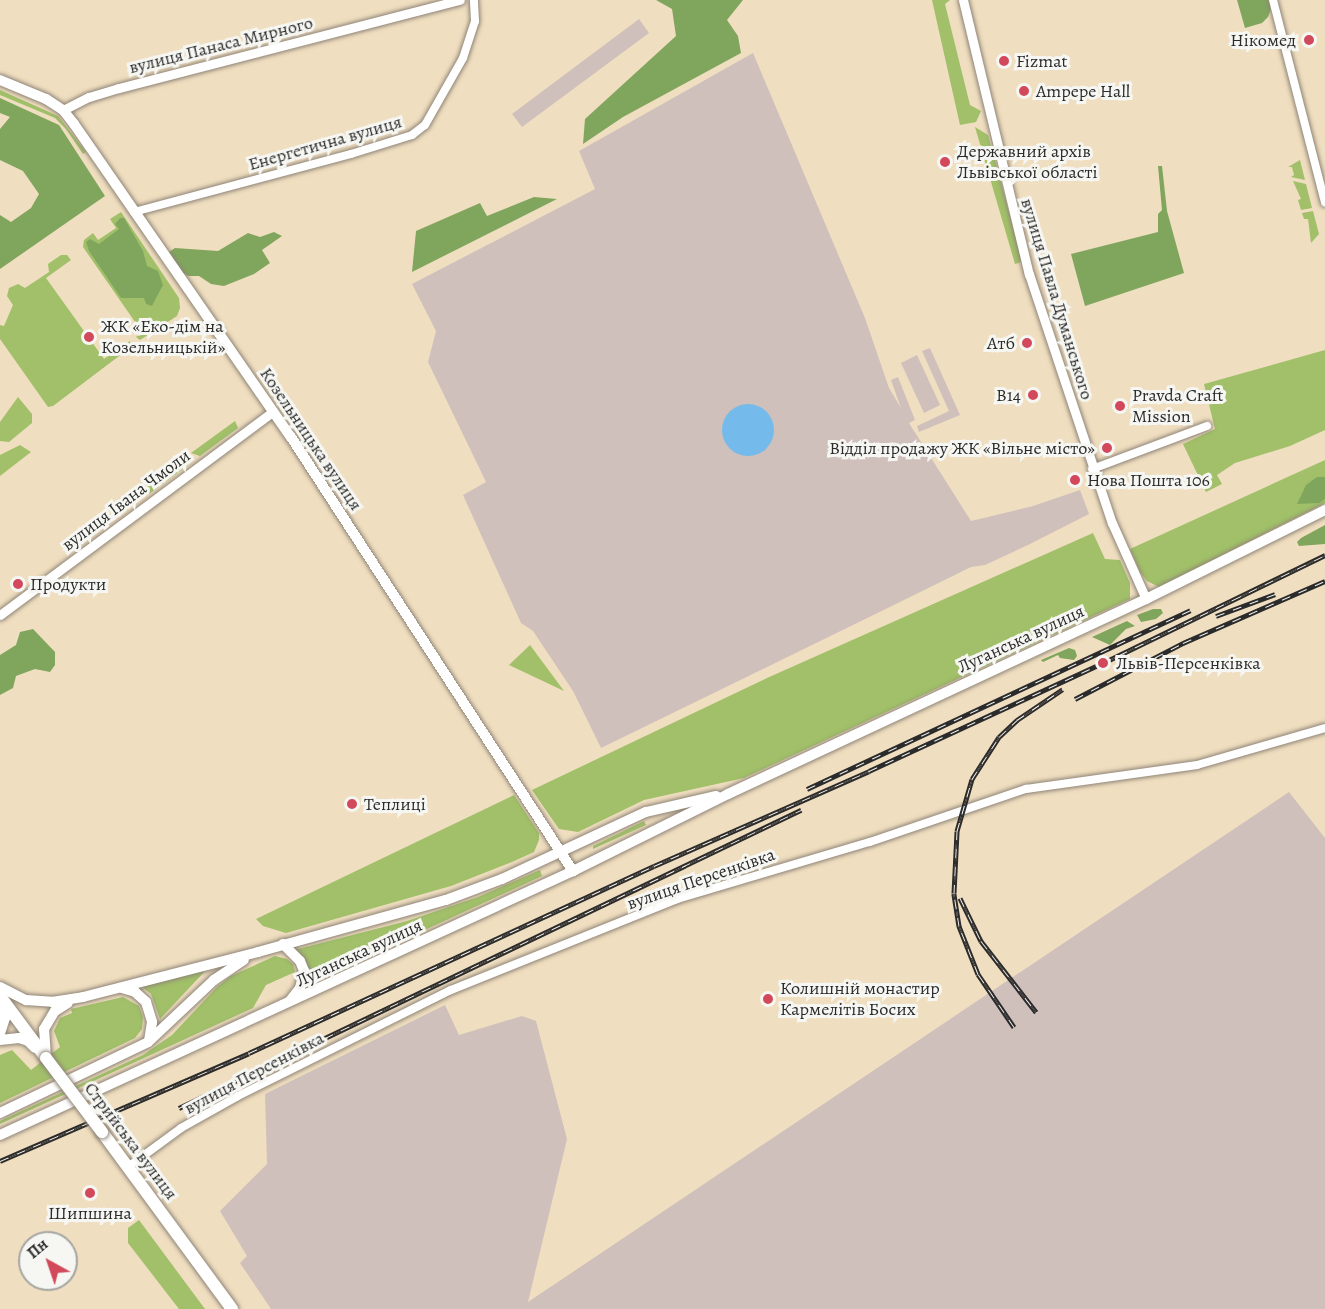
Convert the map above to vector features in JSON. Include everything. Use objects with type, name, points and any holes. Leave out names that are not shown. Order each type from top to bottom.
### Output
[{"type":"main road","name":"Козельницька вулиця","points":[[0,80],[46,99],[63,110],[272,411],[573,871]]},
{"type":"main road","name":"Луганська вулиця","points":[[0,1135],[573,871],[728,794],[1146,599],[1325,510]]},
{"type":"main road","name":"Луганська вулиця","points":[[0,987],[17,998],[35,1002],[83,997],[258,952],[446,900],[502,879],[646,812],[728,794]]},
{"type":"main road","points":[[283,944],[300,961],[304,971],[300,988],[287,1004]]},
{"type":"main road","name":"Луганська вулиця","points":[[0,1113],[148,1042],[231,966],[258,952]]},
{"type":"main road","points":[[121,988],[135,992],[146,1002],[152,1022],[148,1042]]},
{"type":"main road","name":"Стрийська вулиця","points":[[0,996],[232,1309]]},
{"type":"main road","name":"Луганська вулиця","points":[[46,1058],[43,1039],[47,1020],[55,1011],[83,997]]},
{"type":"main road","points":[[0,1002],[5,1018],[0,1033]]},
{"type":"main road","points":[[0,1040],[10,1038],[28,1041],[46,1058]]},
{"type":"street","name":"вулиця Панаса Мирного","points":[[63,110],[94,95],[119,88],[460,0]]},
{"type":"street","name":"Енергетична вулиця","points":[[134,212],[351,154],[412,135],[425,125],[463,58],[475,21],[474,0]]},
{"type":"street","name":"вулиця Павла Думанського","points":[[963,0],[1029,274],[1092,469],[1112,523],[1146,599]]},
{"type":"street","points":[[1273,0],[1325,202]]},
{"type":"street","name":"вулиця Івана Чмоли","points":[[0,615],[272,411]]},
{"type":"street","points":[[1092,469],[1206,426]]},
{"type":"street","name":"вулиця Персенківка","points":[[128,1167],[181,1128],[238,1096],[451,990],[677,899],[870,842],[1026,789],[1197,765],[1325,728]]},
{"type":"shaded area","points":[[639,19],[649,33],[522,127],[512,114]]},
{"type":"shaded area","points":[[753,53],[865,318],[889,388],[901,408],[891,380],[898,377],[915,420],[909,423],[971,521],[1033,506],[1080,490],[1089,514],[985,565],[971,567],[601,748],[573,691],[533,631],[521,623],[463,495],[486,482],[428,362],[436,331],[412,284],[595,189],[579,151]]},
{"type":"shaded area","points":[[930,348],[960,415],[919,432],[917,426],[949,411],[922,351]]},
{"type":"shaded area","points":[[917,355],[940,405],[924,413],[901,363]]},
{"type":"shaded area","points":[[1289,792],[1325,838],[1325,1309],[271,1309],[240,1263],[247,1256],[220,1211],[267,1164],[265,1094],[445,1005],[459,1035],[522,1016],[536,1021],[567,1139],[528,1302]]},
{"type":"green space","points":[[656,0],[743,0],[727,20],[738,36],[741,53],[623,117],[583,144],[585,119],[676,36],[672,9]]},
{"type":"green space","points":[[932,0],[950,0],[945,4],[970,105],[981,111],[976,122],[960,125]]},
{"type":"green space","points":[[1237,0],[1269,0],[1271,9],[1268,17],[1262,23],[1245,28]]},
{"type":"green space","points":[[0,90],[58,116],[86,152],[83,154],[66,129],[55,118],[0,95]]},
{"type":"green space","points":[[0,98],[59,125],[105,196],[0,269],[0,215],[11,222],[31,208],[39,194],[23,171],[0,160],[0,129],[10,117],[0,113]]},
{"type":"green space","points":[[975,127],[988,135],[1022,260],[1019,263],[1015,264]]},
{"type":"green space","points":[[1300,160],[1305,180],[1291,177],[1294,175],[1292,167],[1288,167]]},
{"type":"green space","points":[[1158,166],[1162,166],[1167,211],[1184,273],[1085,306],[1071,254],[1158,232],[1158,214],[1162,210]]},
{"type":"green space","points":[[1293,181],[1306,184],[1312,208],[1301,210],[1298,200],[1301,199]]},
{"type":"green space","points":[[534,197],[557,199],[412,272],[416,231],[480,203],[487,216]]},
{"type":"green space","points":[[1313,211],[1319,234],[1311,243],[1308,219],[1304,219],[1302,213]]},
{"type":"green space","points":[[121,212],[179,298],[180,308],[177,316],[140,340],[136,337],[142,332],[83,247],[84,240],[93,233],[98,240],[116,228],[110,219]]},
{"type":"green space","points":[[120,218],[124,218],[143,251],[147,266],[158,271],[163,285],[152,306],[146,304],[144,298],[121,298],[89,251],[86,242],[90,239],[99,244],[119,229],[115,224]]},
{"type":"green space","points":[[274,232],[282,236],[262,250],[270,263],[254,274],[224,286],[211,284],[199,276],[188,276],[174,267],[169,252],[175,248],[218,251],[248,233],[260,237]]},
{"type":"green space","points":[[61,255],[67,255],[71,260],[46,278],[104,359],[130,341],[131,347],[53,406],[48,407],[0,339],[0,325],[4,326],[13,305],[7,296],[9,288],[18,284],[25,288],[49,272],[48,264]]},
{"type":"green space","points":[[1325,350],[1325,430],[1290,446],[1235,463],[1217,475],[1222,484],[1206,492],[1183,444],[1215,429],[1204,384]]},
{"type":"green space","points":[[18,397],[32,414],[32,423],[9,442],[0,441],[0,422]]},
{"type":"green space","points":[[235,421],[238,428],[200,456],[191,453]]},
{"type":"green space","points":[[20,445],[31,452],[0,476],[0,455]]},
{"type":"green space","points":[[185,459],[188,465],[149,494],[145,489]]},
{"type":"green space","points":[[1325,460],[1325,503],[1159,587],[1147,581],[1140,572],[1130,549]]},
{"type":"green space","points":[[1317,477],[1325,477],[1325,499],[1319,503],[1297,504],[1306,485]]},
{"type":"green space","points":[[1325,525],[1325,544],[1299,546],[1297,542],[1301,538]]},
{"type":"green space","points":[[1093,533],[1105,559],[1120,560],[1130,583],[1130,599],[744,778],[644,800],[578,832],[559,829],[532,790],[767,678]]},
{"type":"green space","points":[[1153,609],[1161,609],[1163,613],[1156,619],[1141,622],[1137,615]]},
{"type":"green space","points":[[1127,621],[1135,626],[1126,629],[1110,645],[1092,637]]},
{"type":"green space","points":[[33,629],[55,652],[55,665],[50,672],[35,669],[16,676],[13,688],[0,695],[0,655],[16,645],[20,632]]},
{"type":"green space","points":[[530,645],[564,691],[509,665]]},
{"type":"green space","points":[[1069,648],[1075,650],[1077,656],[1074,660],[1060,658],[1058,655],[1043,662],[1041,660]]},
{"type":"green space","points":[[514,795],[539,833],[534,852],[451,886],[286,933],[263,926],[256,919]]},
{"type":"green space","points":[[644,821],[646,825],[593,849],[593,846]]},
{"type":"green space","points":[[540,870],[542,876],[314,981],[308,976],[294,950],[407,921],[478,897]]},
{"type":"green space","points":[[275,956],[287,959],[293,964],[295,972],[266,985],[253,1008],[0,1124],[0,1121],[143,1055],[172,1035],[217,987],[231,976]]},
{"type":"green space","points":[[207,969],[160,1019],[151,994],[141,986]]},
{"type":"green space","points":[[123,997],[139,1006],[143,1017],[142,1029],[135,1038],[0,1103],[0,1055],[12,1050],[31,1070],[60,1047],[54,1031],[60,1018],[72,1013],[71,1009]]},
{"type":"green space","points":[[139,1220],[205,1309],[179,1309],[128,1243],[128,1228]]},
{"type":"water","points":[[743,404],[753,404],[762,408],[770,416],[774,430],[770,444],[762,452],[753,456],[743,456],[734,452],[726,444],[722,435],[722,425],[726,416],[734,408]]},
{"type":"railway","points":[[0,1161],[249,1053],[654,866],[869,771],[1103,663],[1325,555]]},
{"type":"railway","points":[[1075,699],[1183,643],[1325,581]]},
{"type":"railway","points":[[1216,616],[1275,594]]},
{"type":"railway","points":[[807,789],[1190,610]]},
{"type":"railway","points":[[1014,1027],[978,974],[959,926],[954,893],[957,831],[972,779],[999,737],[1017,720],[1063,689]]},
{"type":"railway","points":[[179,1108],[801,810]]},
{"type":"railway","points":[[960,898],[981,941],[1036,1012]]},
{"type":"place","name":"Нікомед","points":[[1309,40]]},
{"type":"place","name":"Fizmat","points":[[1004,61]]},
{"type":"place","name":"Ampepe Hall","points":[[1024,91]]},
{"type":"place","name":"Державний архів Львівської області","points":[[945,162]]},
{"type":"place","name":"ЖК «Еко-дім на Козельницькій»","points":[[89,337]]},
{"type":"place","name":"Атб","points":[[1027,343]]},
{"type":"place","name":"В14","points":[[1033,395]]},
{"type":"place","name":"Pravda Craft Mission","points":[[1120,406]]},
{"type":"place","name":"Відділ продажу ЖК «Вільне місто»","points":[[1107,448]]},
{"type":"place","name":"Нова Пошта 106","points":[[1075,480]]},
{"type":"place","name":"Продукти","points":[[18,584]]},
{"type":"place","name":"Львів-Персенківка","points":[[1103,663]]},
{"type":"place","name":"Теплиці","points":[[352,804]]},
{"type":"place","name":"Колишній монастир Кармелітів Босих","points":[[768,999]]},
{"type":"place","name":"Шипшина","points":[[90,1193]]}]
